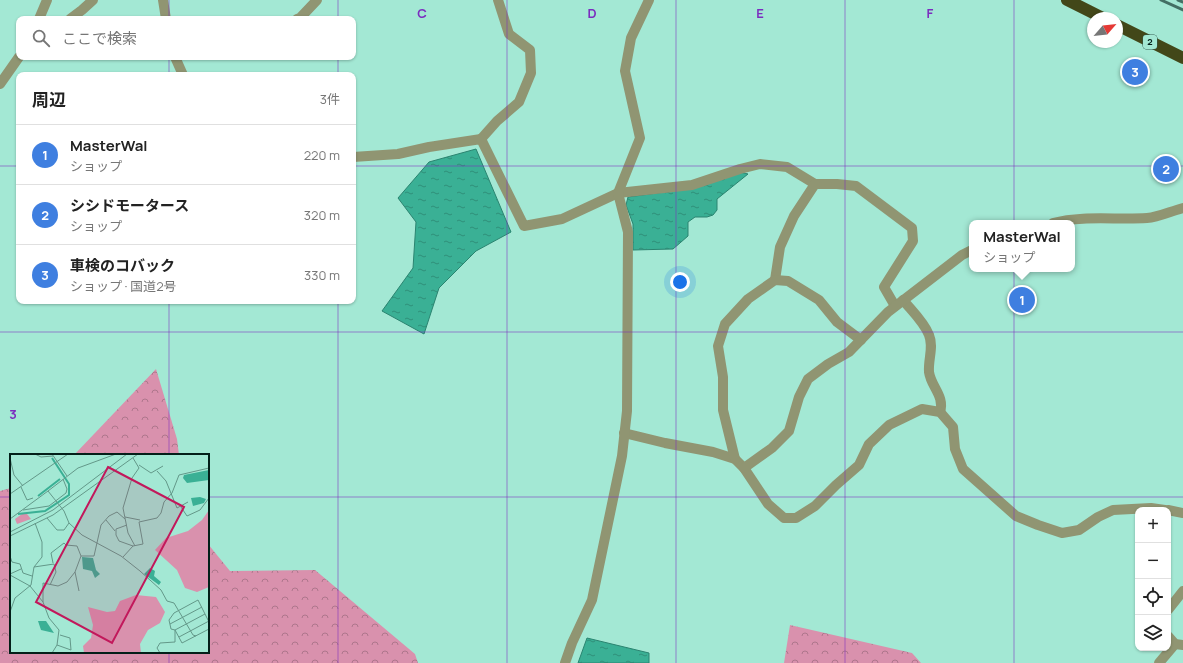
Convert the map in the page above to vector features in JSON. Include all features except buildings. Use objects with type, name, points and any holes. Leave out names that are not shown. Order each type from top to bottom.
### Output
[{"type":"highway","points":[[1067,0],[1091,12]]},
{"type":"highway","name":"2","points":[[1123,28],[1183,58]]},
{"type":"street","points":[[40,16],[47,0]]},
{"type":"street","points":[[74,16],[93,0]]},
{"type":"street","points":[[163,0],[166,16]]},
{"type":"street","points":[[302,16],[317,0]]},
{"type":"street","points":[[356,157],[398,154],[481,138],[497,121],[519,102],[531,73],[530,50],[509,34],[498,0]]},
{"type":"street","points":[[564,663],[592,600],[620,463],[627,411],[628,232],[618,193],[640,138],[625,71],[631,38],[649,0]]},
{"type":"street","points":[[0,84],[17,60]]},
{"type":"street","points":[[176,60],[182,72]]},
{"type":"street","points":[[481,138],[524,226],[562,219],[618,193],[692,185],[760,164],[787,166],[815,184],[856,186],[912,228],[913,241],[884,287],[899,303],[920,321],[929,335],[932,346],[929,359],[929,373],[942,405],[940,412]]},
{"type":"street","points":[[775,280],[780,246],[794,216],[815,184]]},
{"type":"street","points":[[1062,220],[1148,218],[1183,208]]},
{"type":"street","points":[[744,468],[772,448],[789,431],[799,397],[808,378],[848,352],[888,312],[962,255],[969,252]]},
{"type":"street","points":[[861,340],[837,322],[819,300],[788,281],[775,280],[748,299],[725,324],[718,346],[722,377],[723,410],[736,459],[744,468],[768,504],[784,518],[796,518],[815,506],[859,465],[869,444],[889,425],[922,409],[940,412],[953,428],[955,449],[963,469],[1016,516],[1038,526],[1062,533],[1079,530],[1098,517],[1113,510],[1135,509]]},
{"type":"street","points":[[624,432],[713,452],[736,459]]},
{"type":"street","points":[[1171,511],[1183,513]]},
{"type":"street","points":[[1171,606],[1183,591]]},
{"type":"street","points":[[1159,663],[1175,642]]},
{"type":"green space","points":[[156,369],[177,439],[179,454],[75,454]]},
{"type":"green space","points":[[10,488],[10,653],[209,653],[209,545],[230,571],[315,570],[415,654],[418,663],[0,663],[0,491]]},
{"type":"green space","points":[[790,625],[912,653],[921,663],[784,663]]},
{"type":"water","points":[[476,149],[511,232],[476,251],[439,288],[424,334],[382,311],[413,268],[416,222],[398,198],[429,162]]},
{"type":"water","points":[[740,172],[748,174],[717,199],[717,210],[713,215],[707,217],[695,217],[688,222],[688,236],[673,249],[633,250],[633,224],[626,205],[628,197],[679,190]]},
{"type":"water","points":[[587,638],[649,653],[649,663],[578,663]]},
{"type":"railway","points":[[1161,0],[1183,10]]},
{"type":"railway","points":[[1178,0],[1183,2]]},
{"type":"place","name":"車検のコバック","points":[[1135,72]]},
{"type":"place","name":"シシドモータース","points":[[1166,169]]},
{"type":"place","name":"MasterWal","points":[[1022,300]]}]
